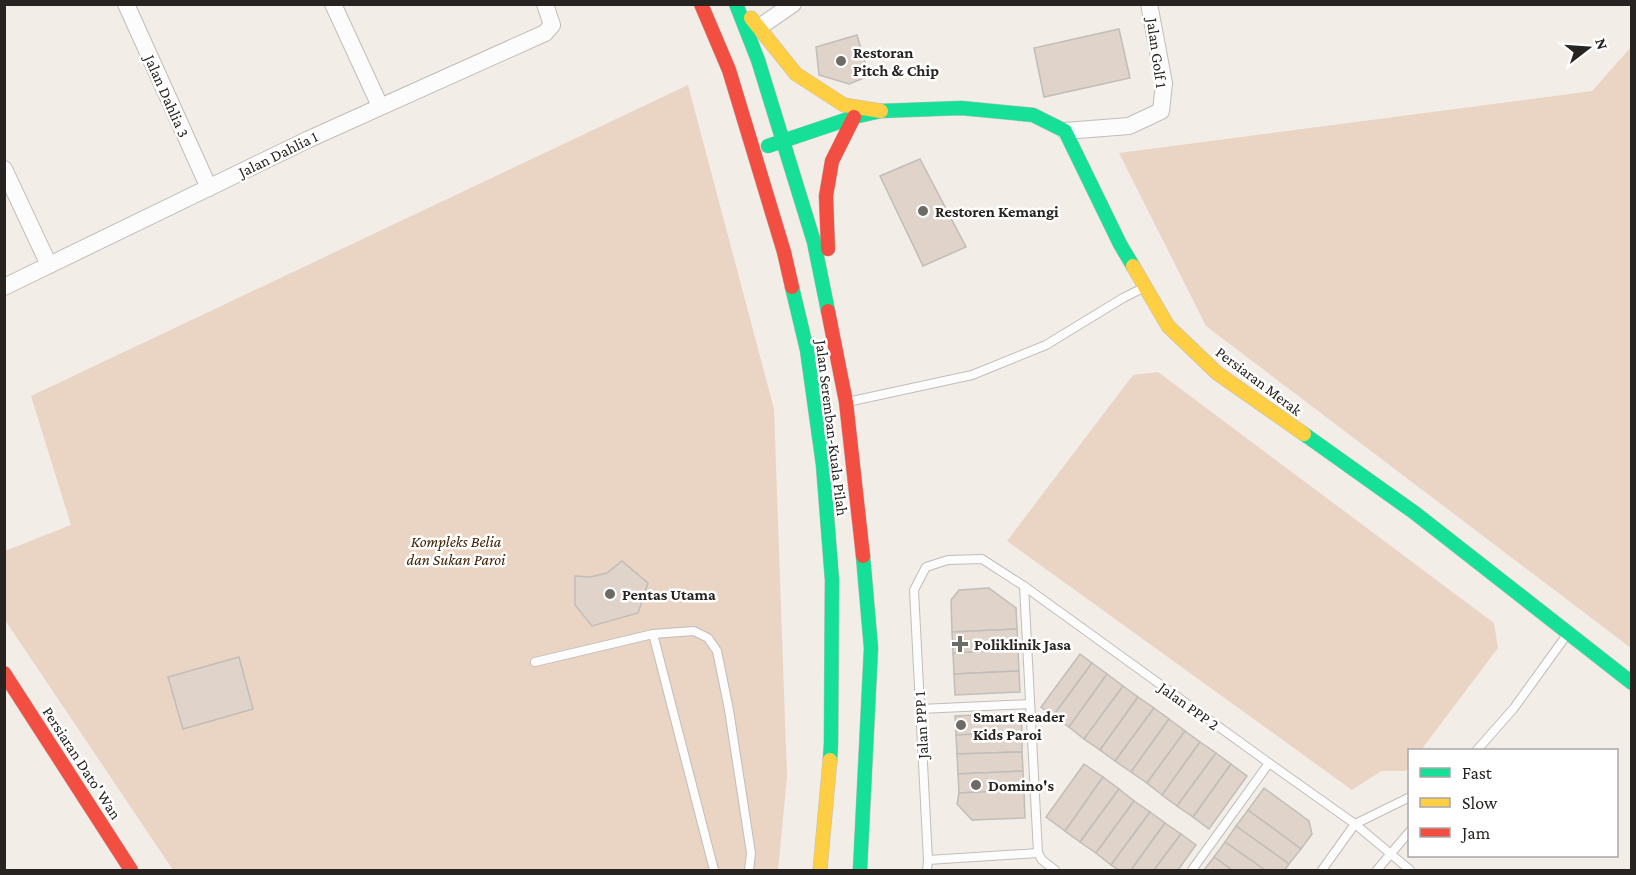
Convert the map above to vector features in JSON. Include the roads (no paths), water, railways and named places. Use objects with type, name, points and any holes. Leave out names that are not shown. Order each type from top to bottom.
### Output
[{"type":"main road","name":"Jalan Seremban-Kuala Pilah","points":[[701,4],[729,70],[784,252],[807,350],[823,465],[832,580],[831,743],[820,870]]},
{"type":"main road","name":"Jalan Seremban-Kuala Pilah","points":[[735,4],[758,60],[814,242],[846,402],[861,525],[871,648],[860,870]]},
{"type":"main road","points":[[743,4],[758,27],[796,74],[844,105],[881,111]]},
{"type":"main road","points":[[753,151],[854,117],[881,111],[961,108],[1034,115],[1065,131]]},
{"type":"main road","points":[[842,380],[829,270],[826,196],[832,161],[854,117]]},
{"type":"main road","name":"Persiaran Merak","points":[[1065,131],[1120,243],[1168,326],[1217,374],[1415,513],[1632,683]]},
{"type":"main road","name":"Persiaran Dato' Wan","points":[[4,673],[131,870]]},
{"type":"street","name":"Jalan Dahlia 3","points":[[126,4],[208,188]]},
{"type":"street","points":[[333,4],[380,106]]},
{"type":"street","name":"Jalan Dahlia 1","points":[[4,287],[380,106],[545,33],[552,25],[544,4]]},
{"type":"street","points":[[758,27],[793,4]]},
{"type":"street","name":"Jalan Golf 1","points":[[1065,131],[1128,126],[1161,111],[1164,83],[1149,4]]},
{"type":"street","points":[[4,169],[49,265]]},
{"type":"lane","points":[[846,402],[972,375],[1046,345],[1145,287]]},
{"type":"lane","name":"Jalan PPP 2","points":[[914,590],[926,567],[948,560],[982,559],[1024,586],[1355,824],[1410,870]]},
{"type":"lane","points":[[1024,586],[1038,853],[1042,860],[1055,870]]},
{"type":"lane","name":"Jalan PPP 1","points":[[914,590],[927,870]]},
{"type":"lane","points":[[535,662],[653,634],[694,631],[708,638],[717,651],[729,711],[751,853],[748,870]]},
{"type":"lane","points":[[1478,749],[1514,708],[1568,633]]},
{"type":"lane","points":[[653,634],[714,870]]},
{"type":"lane","points":[[920,709],[1030,704]]},
{"type":"lane","points":[[1192,870],[1269,763]]},
{"type":"lane","points":[[1322,870],[1355,824],[1408,799]]},
{"type":"lane","points":[[1377,870],[1408,833]]},
{"type":"lane","points":[[928,860],[1038,853]]},
{"type":"place","name":"Restoran Pitch & Chip","points":[[841,61]]},
{"type":"place","name":"Restoren Kemangi","points":[[923,211]]},
{"type":"place","name":"Pentas Utama","points":[[610,594]]},
{"type":"place","name":"Poliklinik Jasa","points":[[960,644]]},
{"type":"place","name":"Smart Reader Kids Paroi","points":[[961,725]]},
{"type":"place","name":"Domino's","points":[[976,785]]},
{"type":"park label","name":"Kompleks Belia dan Sukan Paroi","points":[[456,550]]}]
